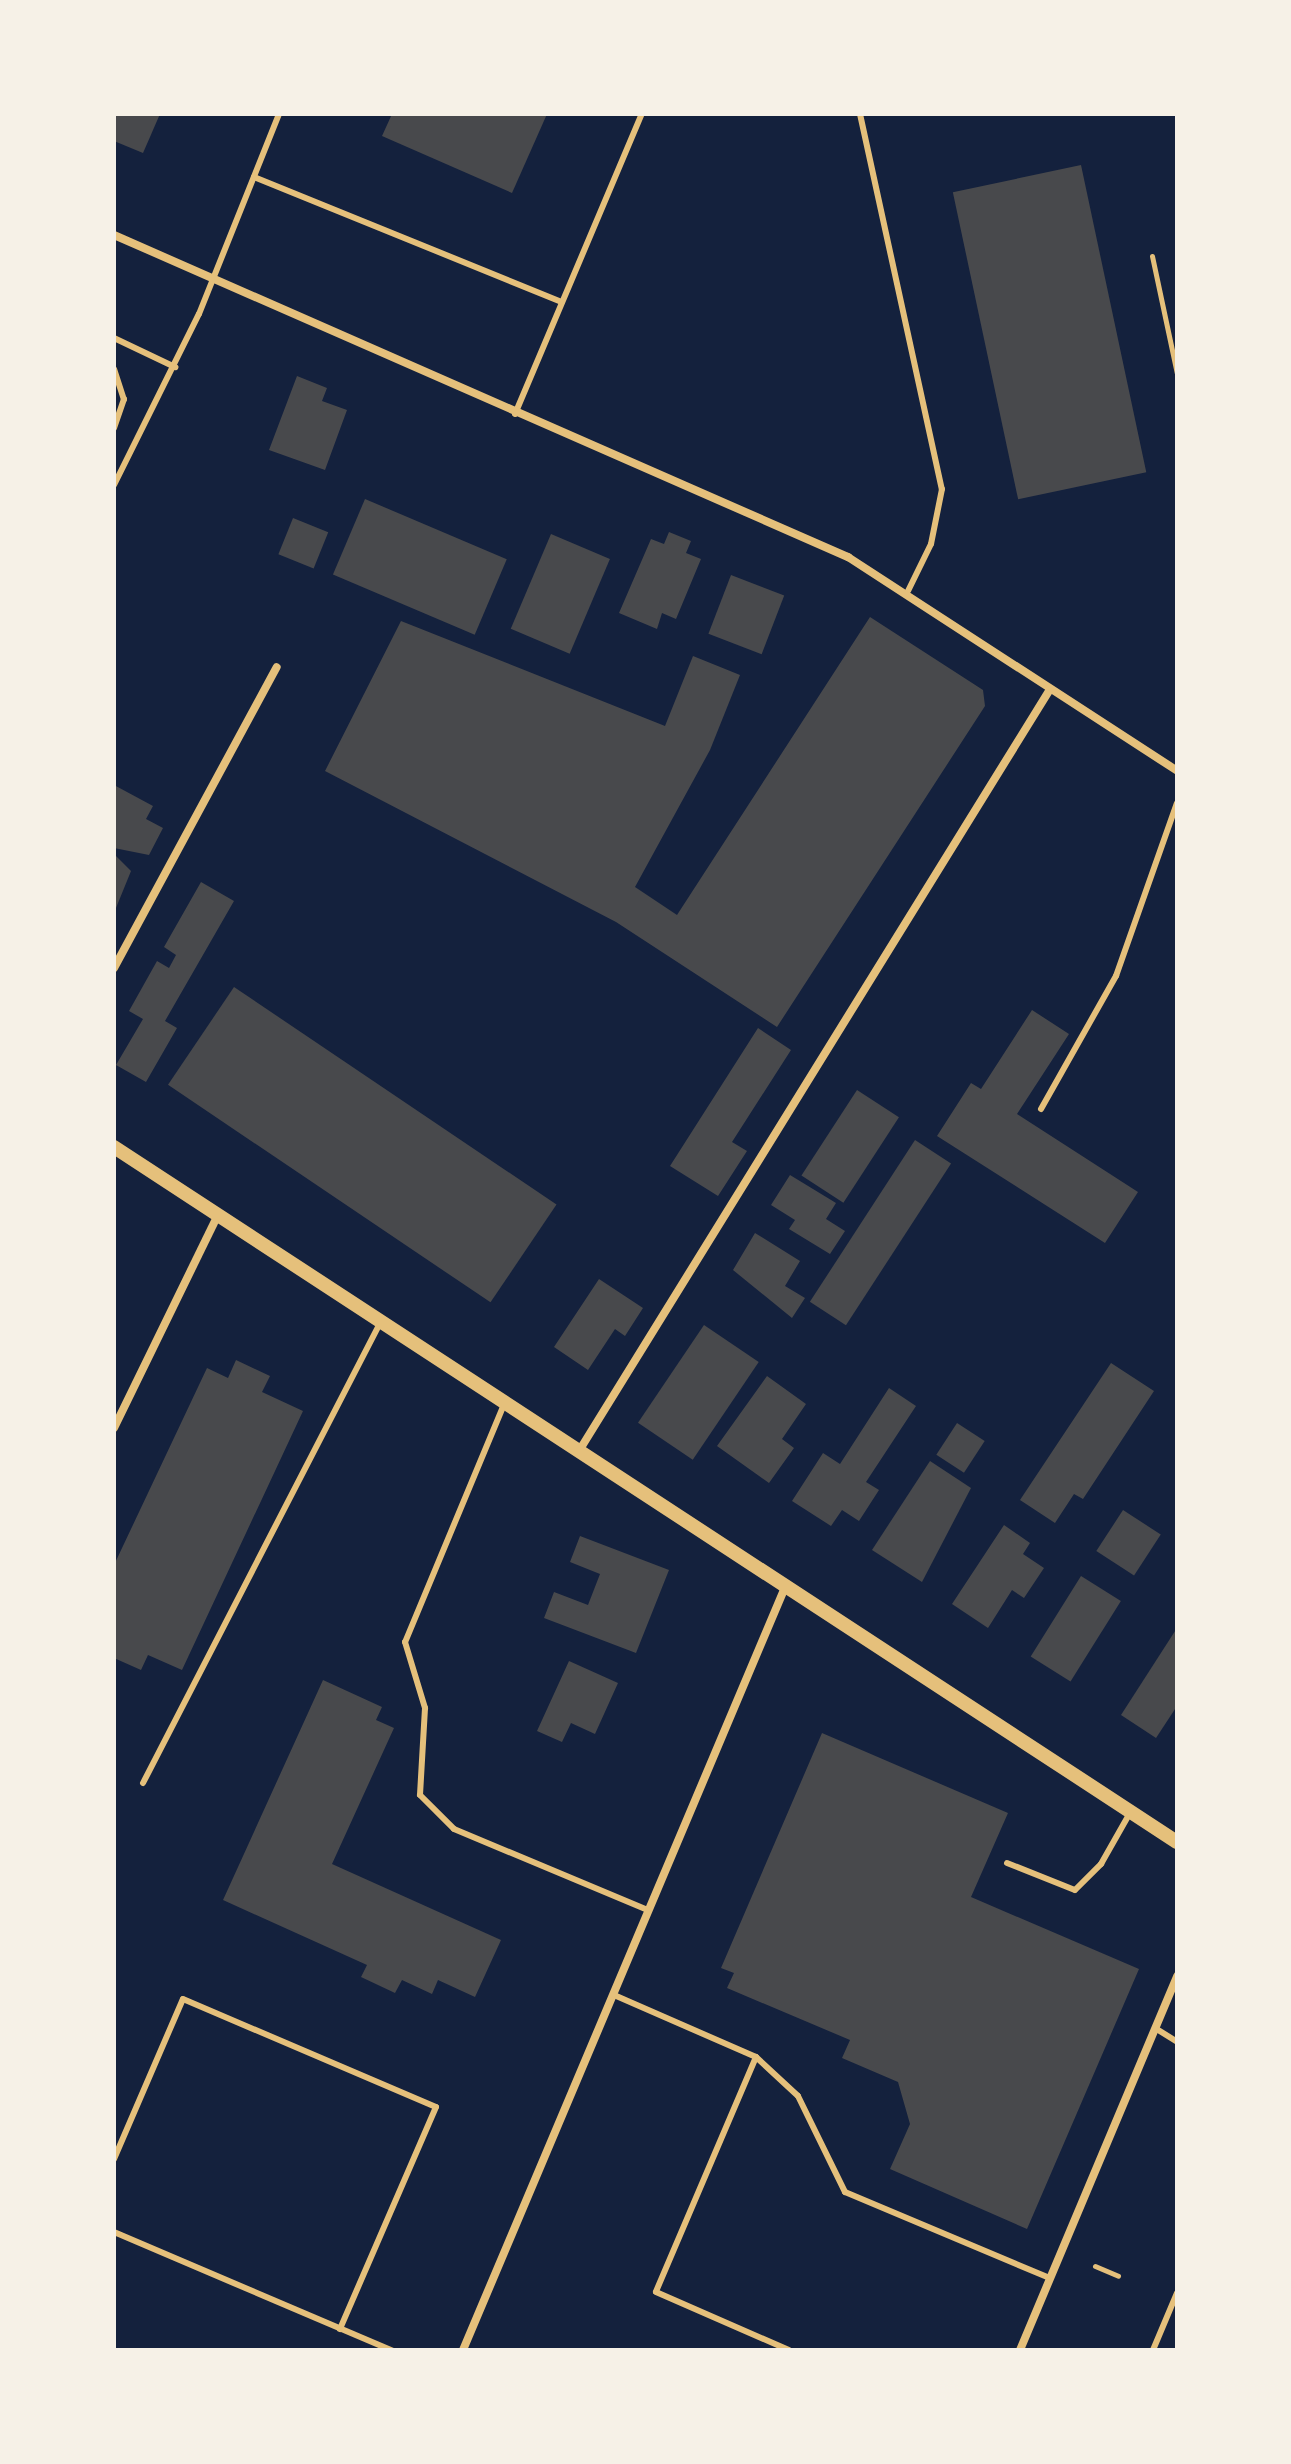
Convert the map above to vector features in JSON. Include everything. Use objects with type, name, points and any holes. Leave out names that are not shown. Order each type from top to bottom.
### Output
[{"type":"street","points":[[114,235],[515,414],[816,541],[908,591],[1049,691],[1177,771]]},
{"type":"street","points":[[114,968],[277,667]]},
{"type":"street","points":[[579,1451],[1049,691]]},
{"type":"street","points":[[114,1147],[1177,1842]]},
{"type":"street","points":[[114,1428],[218,1215]]},
{"type":"street","points":[[463,2350],[786,1585]]},
{"type":"street","points":[[1020,2350],[1177,1976]]},
{"type":"lane","points":[[114,485],[175,367],[214,280],[279,114]]},
{"type":"lane","points":[[515,414],[642,114]]},
{"type":"lane","points":[[860,114],[942,489],[931,544],[908,591]]},
{"type":"lane","points":[[254,177],[562,302]]},
{"type":"lane","points":[[114,338],[175,367]]},
{"type":"lane","points":[[114,369],[124,399],[114,428]]},
{"type":"lane","points":[[1041,1109],[1116,976],[1177,803]]},
{"type":"lane","points":[[143,1783],[381,1321]]},
{"type":"lane","points":[[505,1402],[405,1642],[425,1708],[420,1795],[454,1829],[648,1910]]},
{"type":"lane","points":[[1007,1863],[1075,1890],[1101,1864],[1131,1811]]},
{"type":"lane","points":[[614,1995],[756,2057],[798,2096],[845,2192],[1050,2278]]},
{"type":"lane","points":[[114,2159],[183,1999],[436,2107],[340,2329]]},
{"type":"lane","points":[[1155,2028],[1177,2042]]},
{"type":"lane","points":[[756,2057],[656,2292],[789,2350]]},
{"type":"lane","points":[[114,2232],[391,2350]]},
{"type":"lane","points":[[1153,2350],[1177,2293]]},
{"type":"path","points":[[1152,256],[1177,374]]},
{"type":"path","points":[[1095,2266],[1118,2276]]},
{"type":"building","points":[[114,114],[160,114],[143,153],[114,141]]},
{"type":"building","points":[[392,114],[547,114],[512,193],[382,136]]},
{"type":"building","points":[[1081,165],[1146,472],[1018,499],[953,192]]},
{"type":"building","points":[[297,376],[327,388],[322,401],[347,410],[325,470],[269,450]]},
{"type":"building","points":[[365,499],[507,559],[475,635],[333,574]]},
{"type":"building","points":[[293,518],[328,532],[314,568],[278,554]]},
{"type":"building","points":[[669,532],[691,541],[686,553],[701,559],[676,619],[662,613],[657,629],[619,613],[651,539],[664,544]]},
{"type":"building","points":[[551,534],[610,559],[570,654],[511,629]]},
{"type":"building","points":[[731,575],[784,595],[762,654],[708,634]]},
{"type":"building","points":[[870,617],[983,690],[985,706],[777,1027],[616,922],[325,771],[401,621],[665,726],[693,656],[740,675],[710,750],[635,887],[677,915]]},
{"type":"building","points":[[114,785],[153,806],[146,819],[163,828],[149,855],[114,848]]},
{"type":"building","points":[[114,854],[131,871],[116,908],[114,907]]},
{"type":"building","points":[[201,882],[234,901],[165,1021],[177,1028],[146,1082],[116,1065],[143,1019],[129,1011],[157,961],[169,968],[176,955],[164,947]]},
{"type":"building","points":[[234,987],[556,1205],[491,1302],[168,1085]]},
{"type":"building","points":[[1032,1010],[1069,1034],[1017,1114],[1138,1192],[1105,1243],[937,1136],[971,1083],[981,1089]]},
{"type":"building","points":[[758,1028],[791,1050],[732,1142],[747,1151],[718,1196],[670,1166]]},
{"type":"building","points":[[857,1090],[899,1117],[843,1203],[801,1176]]},
{"type":"building","points":[[915,1140],[951,1163],[846,1325],[810,1302]]},
{"type":"building","points":[[790,1175],[836,1203],[826,1219],[845,1231],[830,1254],[789,1229],[795,1220],[771,1205]]},
{"type":"building","points":[[755,1233],[800,1261],[785,1286],[805,1298],[792,1318],[733,1270]]},
{"type":"building","points":[[599,1279],[643,1308],[625,1336],[615,1329],[588,1370],[554,1347]]},
{"type":"building","points":[[704,1325],[759,1362],[693,1460],[638,1423]]},
{"type":"building","points":[[236,1360],[270,1376],[262,1392],[303,1411],[182,1670],[148,1655],[141,1670],[114,1658],[114,1565],[207,1368],[228,1378]]},
{"type":"building","points":[[1111,1363],[1154,1391],[1083,1499],[1074,1494],[1055,1523],[1020,1500]]},
{"type":"building","points":[[767,1376],[806,1404],[782,1439],[794,1448],[769,1483],[717,1446]]},
{"type":"building","points":[[889,1388],[916,1406],[866,1482],[879,1490],[859,1521],[842,1510],[831,1526],[792,1501],[823,1453],[840,1464]]},
{"type":"building","points":[[957,1423],[985,1441],[964,1473],[936,1455]]},
{"type":"building","points":[[930,1461],[971,1488],[922,1582],[872,1550]]},
{"type":"building","points":[[1123,1510],[1161,1535],[1134,1576],[1096,1551]]},
{"type":"building","points":[[1004,1525],[1030,1543],[1023,1554],[1044,1568],[1024,1598],[1012,1590],[988,1628],[952,1604]]},
{"type":"building","points":[[580,1536],[669,1570],[636,1653],[544,1618],[554,1592],[588,1605],[600,1574],[570,1562]]},
{"type":"building","points":[[1081,1576],[1121,1601],[1071,1681],[1031,1657]]},
{"type":"building","points":[[1177,1628],[1177,1706],[1156,1738],[1121,1715]]},
{"type":"building","points":[[569,1661],[618,1683],[595,1734],[571,1723],[562,1742],[537,1731]]},
{"type":"building","points":[[323,1680],[382,1707],[376,1720],[394,1728],[332,1864],[501,1940],[475,1997],[438,1980],[432,1994],[402,1980],[395,1993],[361,1977],[367,1965],[223,1900]]},
{"type":"building","points":[[822,1733],[1008,1813],[971,1897],[1139,1969],[1027,2229],[890,2169],[910,2124],[898,2082],[842,2058],[850,2040],[727,1988],[734,1973],[721,1968]]}]
